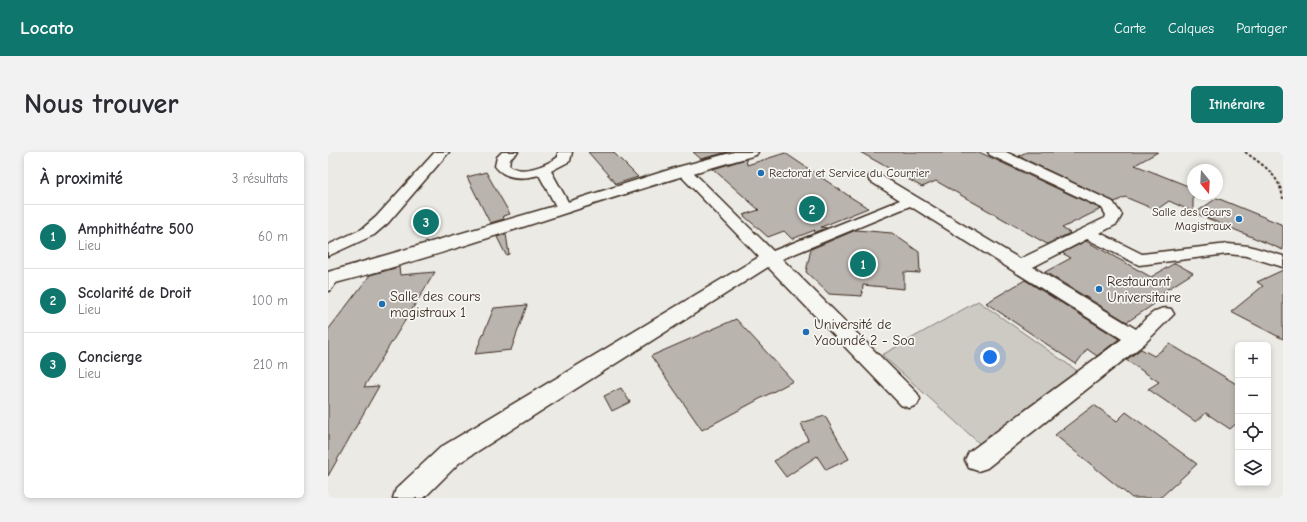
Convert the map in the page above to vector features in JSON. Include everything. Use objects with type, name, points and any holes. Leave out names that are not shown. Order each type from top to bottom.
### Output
[{"type":"street","points":[[328,251],[368,232],[382,220],[442,152]]},
{"type":"street","points":[[511,152],[504,157],[502,166],[504,169],[516,173],[543,170],[561,162],[565,158],[565,152]]},
{"type":"street","points":[[331,281],[564,209],[683,170],[751,152]]},
{"type":"street","points":[[995,152],[1108,205],[1114,215],[1112,221],[1019,267]]},
{"type":"street","points":[[543,170],[564,209]]},
{"type":"street","points":[[683,170],[909,399]]},
{"type":"street","points":[[875,178],[910,201],[1137,339]]},
{"type":"street","points":[[406,498],[450,455],[770,258],[910,201]]},
{"type":"street","points":[[1088,233],[1139,260],[1228,249],[1249,252],[1283,262]]},
{"type":"street","points":[[978,460],[1137,339],[1164,314]]},
{"type":"path","points":[[1245,152],[1274,173],[1283,187],[1283,199]]},
{"type":"shaded area","points":[[978,301],[1079,372],[980,444],[882,355]]},
{"type":"building","points":[[588,152],[613,152],[638,177],[616,184]]},
{"type":"building","points":[[693,152],[728,152],[701,159]]},
{"type":"building","points":[[860,152],[979,152],[1101,209],[1062,228],[1070,233],[1047,244],[936,181],[922,187]]},
{"type":"building","points":[[1027,152],[1158,152],[1135,165],[1187,186],[1187,200],[1193,200],[1193,212],[1169,201],[1156,210],[1125,197],[1115,202],[1018,156]]},
{"type":"building","points":[[785,153],[868,208],[821,227],[827,228],[814,233],[815,230],[792,239],[784,231],[768,237],[743,215],[759,210],[713,169],[746,159],[747,165]]},
{"type":"building","points":[[486,172],[510,214],[503,216],[504,219],[490,223],[467,177]]},
{"type":"building","name":"Salle des Cours Magistraux","points":[[1214,200],[1222,200],[1283,225],[1283,250],[1195,213]]},
{"type":"building","points":[[856,230],[892,233],[919,252],[920,273],[904,272],[904,289],[863,285],[862,296],[829,294],[806,272],[811,249]]},
{"type":"building","points":[[506,234],[509,254],[506,255],[497,237]]},
{"type":"building","name":"Restaurant Universitaire","points":[[1086,241],[1151,277],[1175,263],[1193,273],[1163,292],[1168,295],[1127,322],[1045,272],[1071,258],[1062,253]]},
{"type":"building","name":"Salle des cours magistraux 1","points":[[399,267],[400,275],[435,272],[364,387],[379,386],[328,476],[328,330],[370,275]]},
{"type":"building","points":[[1283,270],[1283,339],[1231,312],[1263,286],[1257,282]]},
{"type":"building","points":[[1025,280],[1119,339],[1097,356],[1087,349],[1076,364],[986,303]]},
{"type":"building","points":[[527,305],[511,350],[475,354],[494,308]]},
{"type":"building","points":[[736,319],[793,381],[702,430],[651,356]]},
{"type":"building","points":[[1170,344],[1235,383],[1235,425],[1230,429],[1206,413],[1196,422],[1148,389],[1159,382],[1126,360],[1141,349],[1154,356]]},
{"type":"building","points":[[621,388],[630,402],[612,411],[604,396]]},
{"type":"building","points":[[1094,405],[1117,421],[1126,412],[1197,464],[1160,498],[1132,498],[1055,435]]},
{"type":"building","points":[[825,416],[849,459],[826,470],[817,456],[786,477],[774,461],[808,440],[801,423]]},
{"type":"place","name":"Rectorat et Service du Courrier","points":[[761,173]]},
{"type":"place","name":"Scolarité de Droit","points":[[812,209]]},
{"type":"place","name":"Salle des Cours Magistraux","points":[[1239,219]]},
{"type":"place","name":"Concierge","points":[[426,222]]},
{"type":"place","name":"Amphithéatre 500","points":[[863,264]]},
{"type":"place","name":"Restaurant Universitaire","points":[[1099,289]]},
{"type":"place","name":"Salle des cours magistraux 1","points":[[382,304]]},
{"type":"place","name":"Université de Yaoundé 2 - Soa","points":[[806,332]]}]
